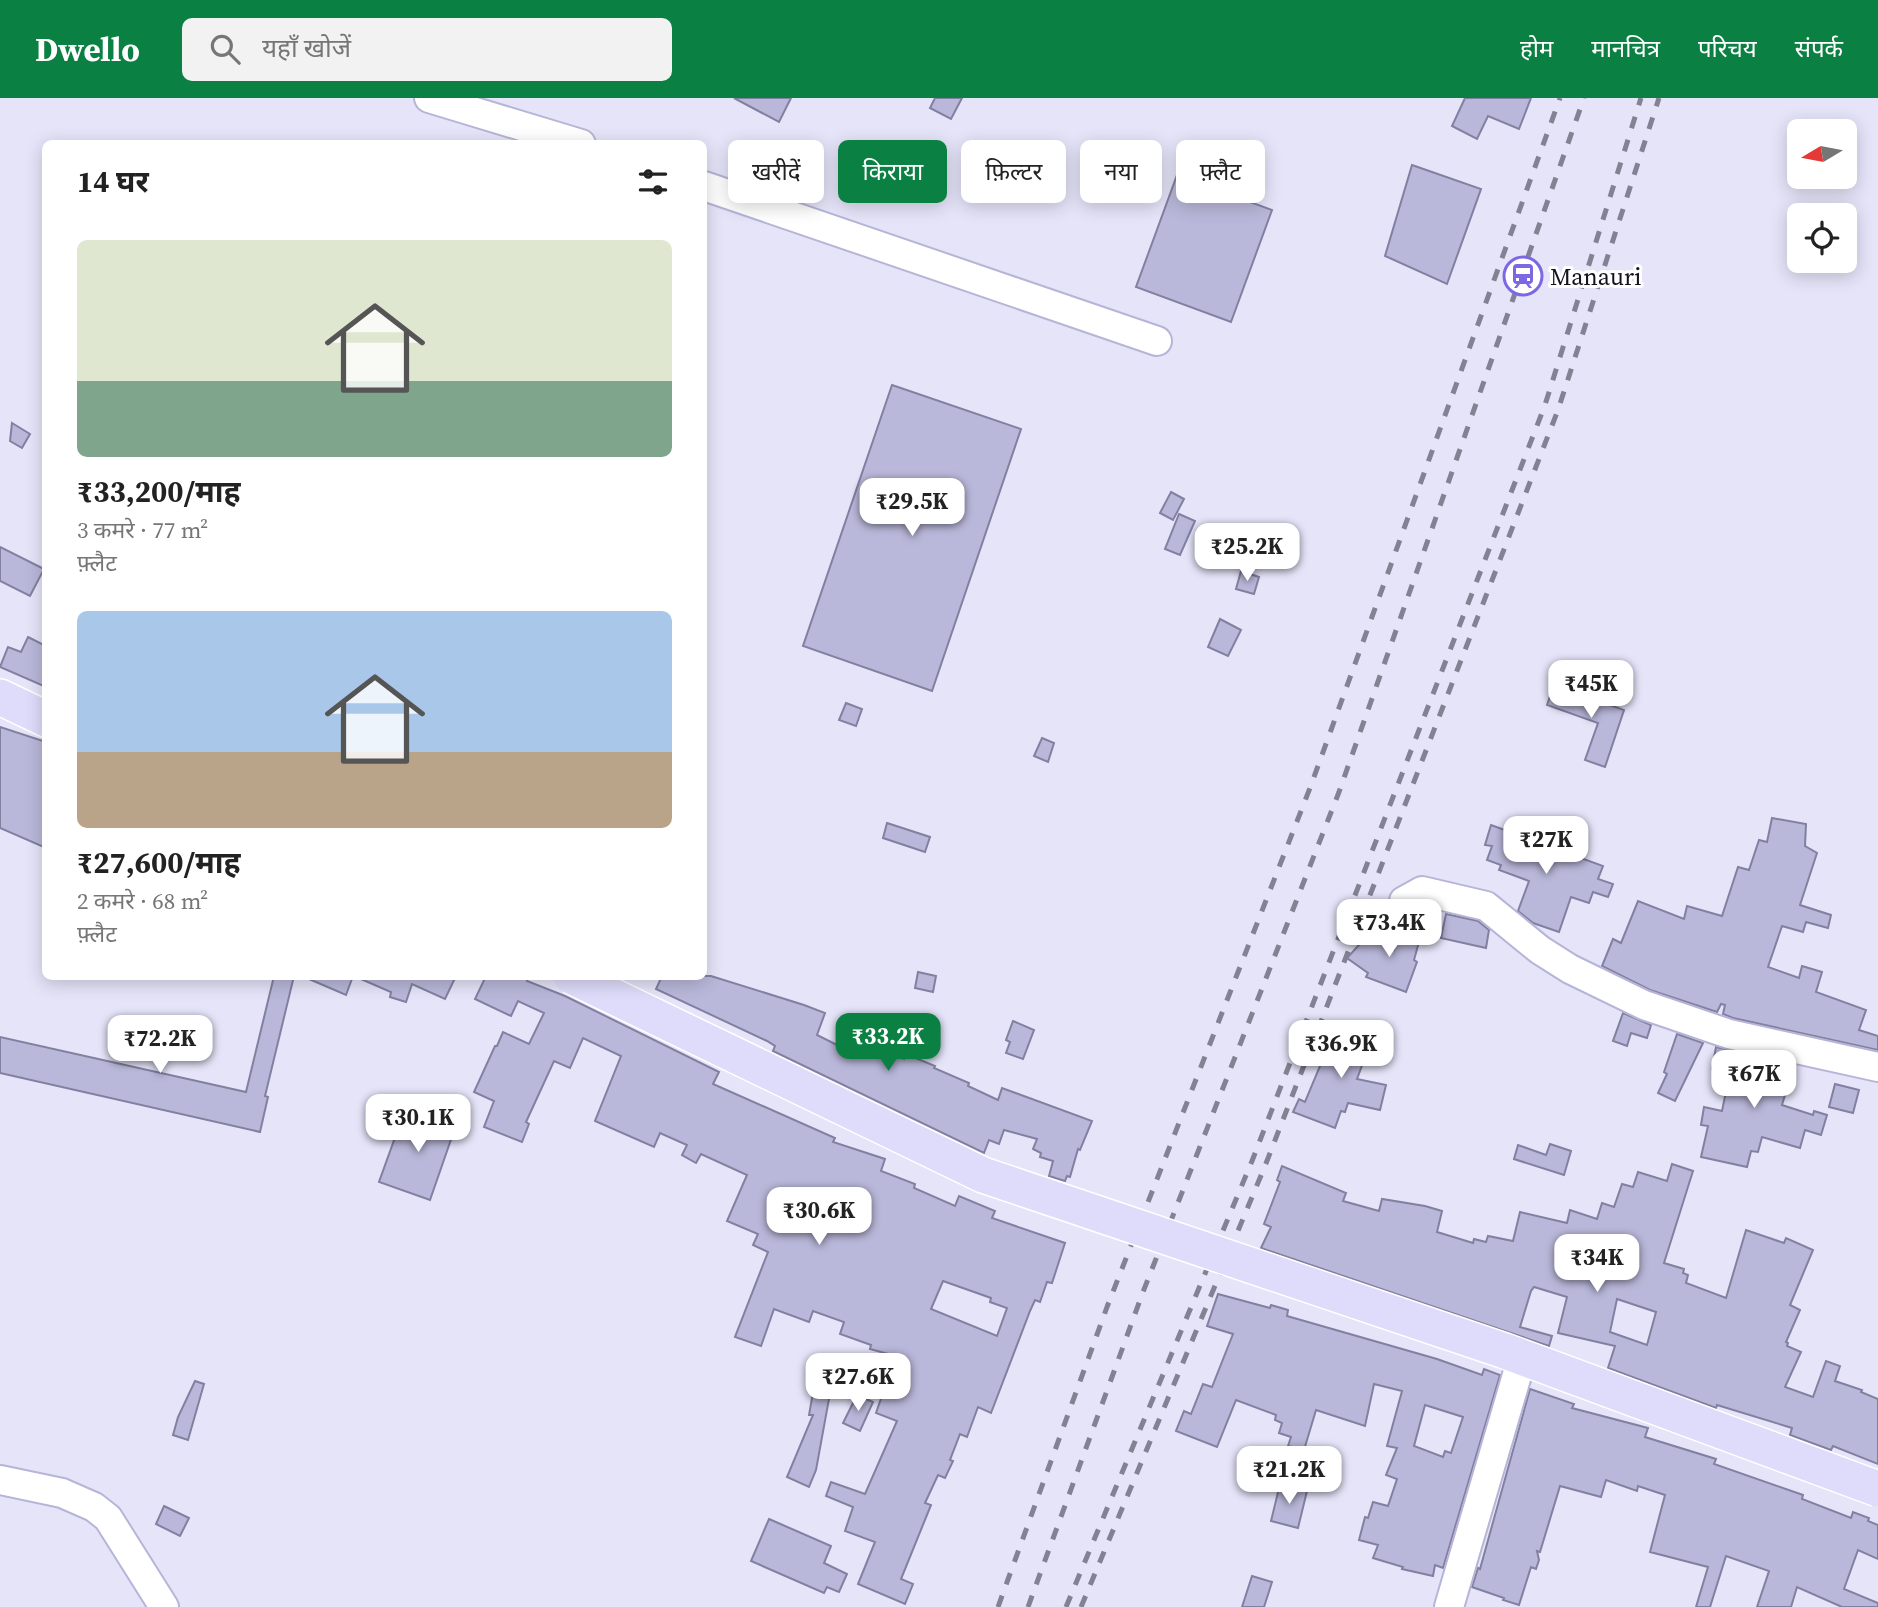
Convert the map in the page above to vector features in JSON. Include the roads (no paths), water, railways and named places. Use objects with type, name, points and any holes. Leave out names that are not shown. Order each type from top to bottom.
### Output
[{"type":"main road","points":[[0,697],[42,717]]},
{"type":"main road","points":[[579,980],[983,1175],[1505,1351],[1878,1489]]},
{"type":"street","points":[[429,98],[568,140]]},
{"type":"street","points":[[707,187],[1157,341]]},
{"type":"street","points":[[1404,901],[1422,891],[1486,906],[1540,950],[1594,981],[1644,1005],[1728,1034],[1878,1067]]},
{"type":"street","points":[[1449,1607],[1517,1376]]},
{"type":"street","points":[[0,1480],[62,1493],[102,1512],[164,1607]]},
{"type":"railway","points":[[998,1607],[1107,1307],[1310,788],[1560,98]]},
{"type":"railway","points":[[1028,1607],[1143,1292],[1339,792],[1584,98]]},
{"type":"railway","points":[[1066,1607],[1252,1161],[1545,405],[1641,98]]},
{"type":"railway","points":[[1081,1607],[1265,1166],[1558,410],[1659,98]]},
{"type":"place","name":"Manauri","points":[[1523,276]]}]
